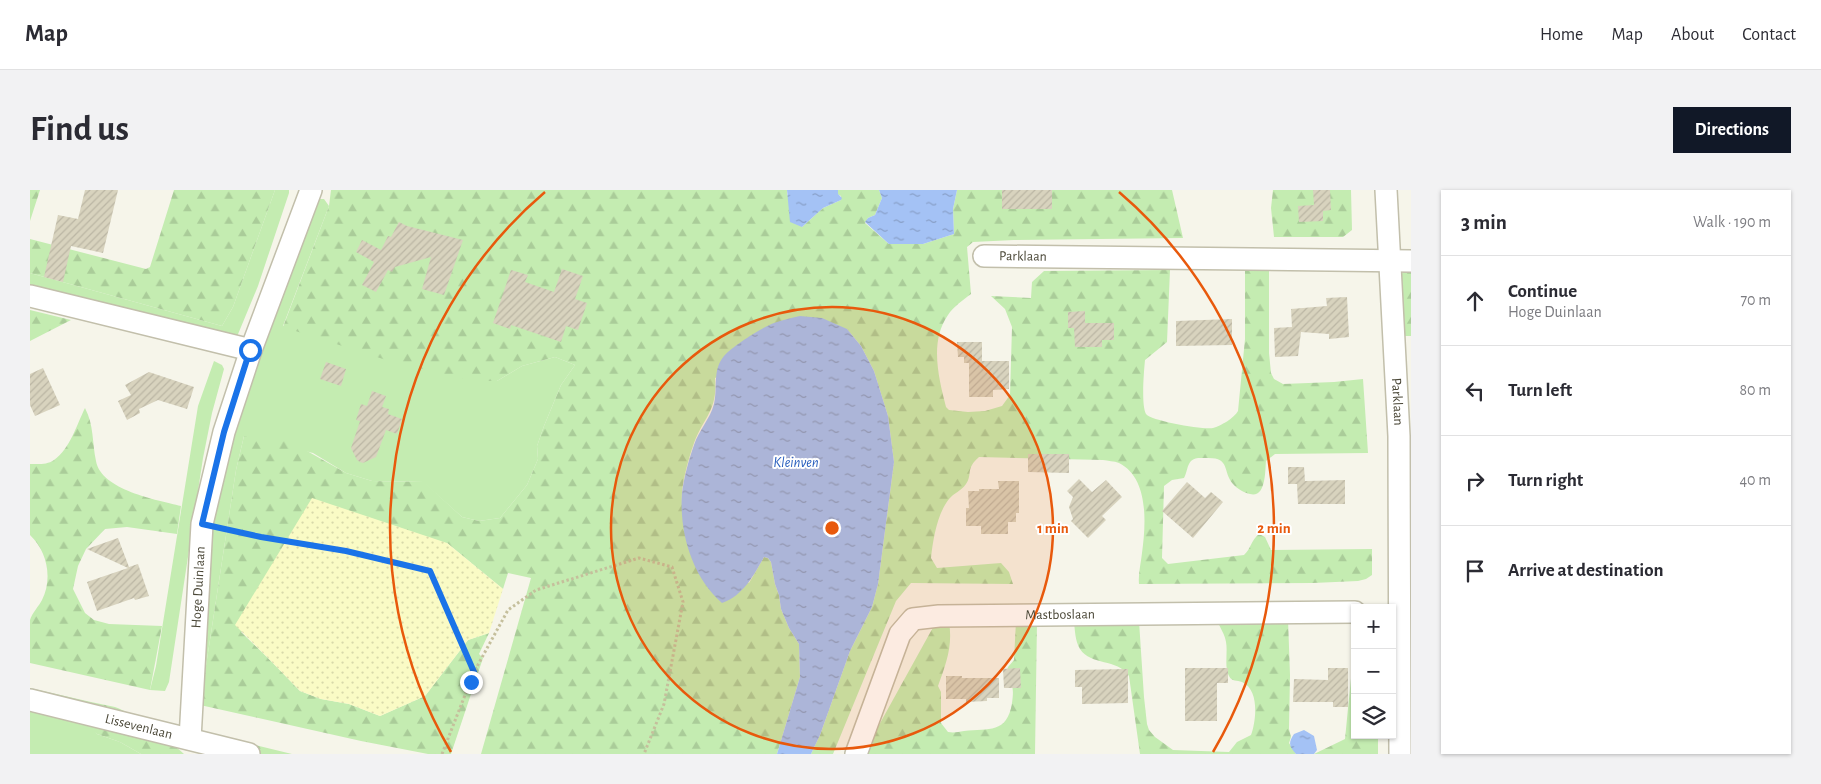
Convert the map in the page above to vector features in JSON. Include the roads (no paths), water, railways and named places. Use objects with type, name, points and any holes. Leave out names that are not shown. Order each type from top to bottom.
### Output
[{"type":"street","name":"Hoge Duinlaan","points":[[190,739],[202,524],[224,432],[250,350],[311,190]]},
{"type":"street","name":"Parklaan","points":[[1386,190],[1401,261],[1396,612],[1400,754]]},
{"type":"street","name":"Parklaan","points":[[984,256],[1401,261]]},
{"type":"street","points":[[30,296],[250,350]]},
{"type":"street","name":"Mastboslaan","points":[[856,754],[900,634],[913,619],[939,616],[1351,612]]},
{"type":"street","name":"Lissevenlaan","points":[[30,700],[190,739],[215,750],[249,754]]},
{"type":"water","points":[[787,190],[838,190],[838,194],[842,198],[823,208],[802,227],[790,222]]},
{"type":"water","points":[[879,190],[957,190],[953,209],[954,234],[923,244],[889,244],[865,222],[868,218],[875,215],[882,198]]},
{"type":"water","name":"Kleinven","points":[[800,316],[822,318],[847,329],[861,346],[874,371],[888,416],[894,462],[878,584],[872,607],[850,651],[820,735],[811,754],[777,754],[800,677],[799,644],[789,628],[781,609],[771,562],[768,558],[764,557],[752,578],[742,590],[722,603],[695,567],[685,538],[682,493],[694,445],[714,404],[720,361],[734,347],[768,325]]},
{"type":"water","points":[[1304,730],[1314,736],[1317,750],[1314,754],[1296,754],[1291,747],[1290,742],[1294,734]]}]
